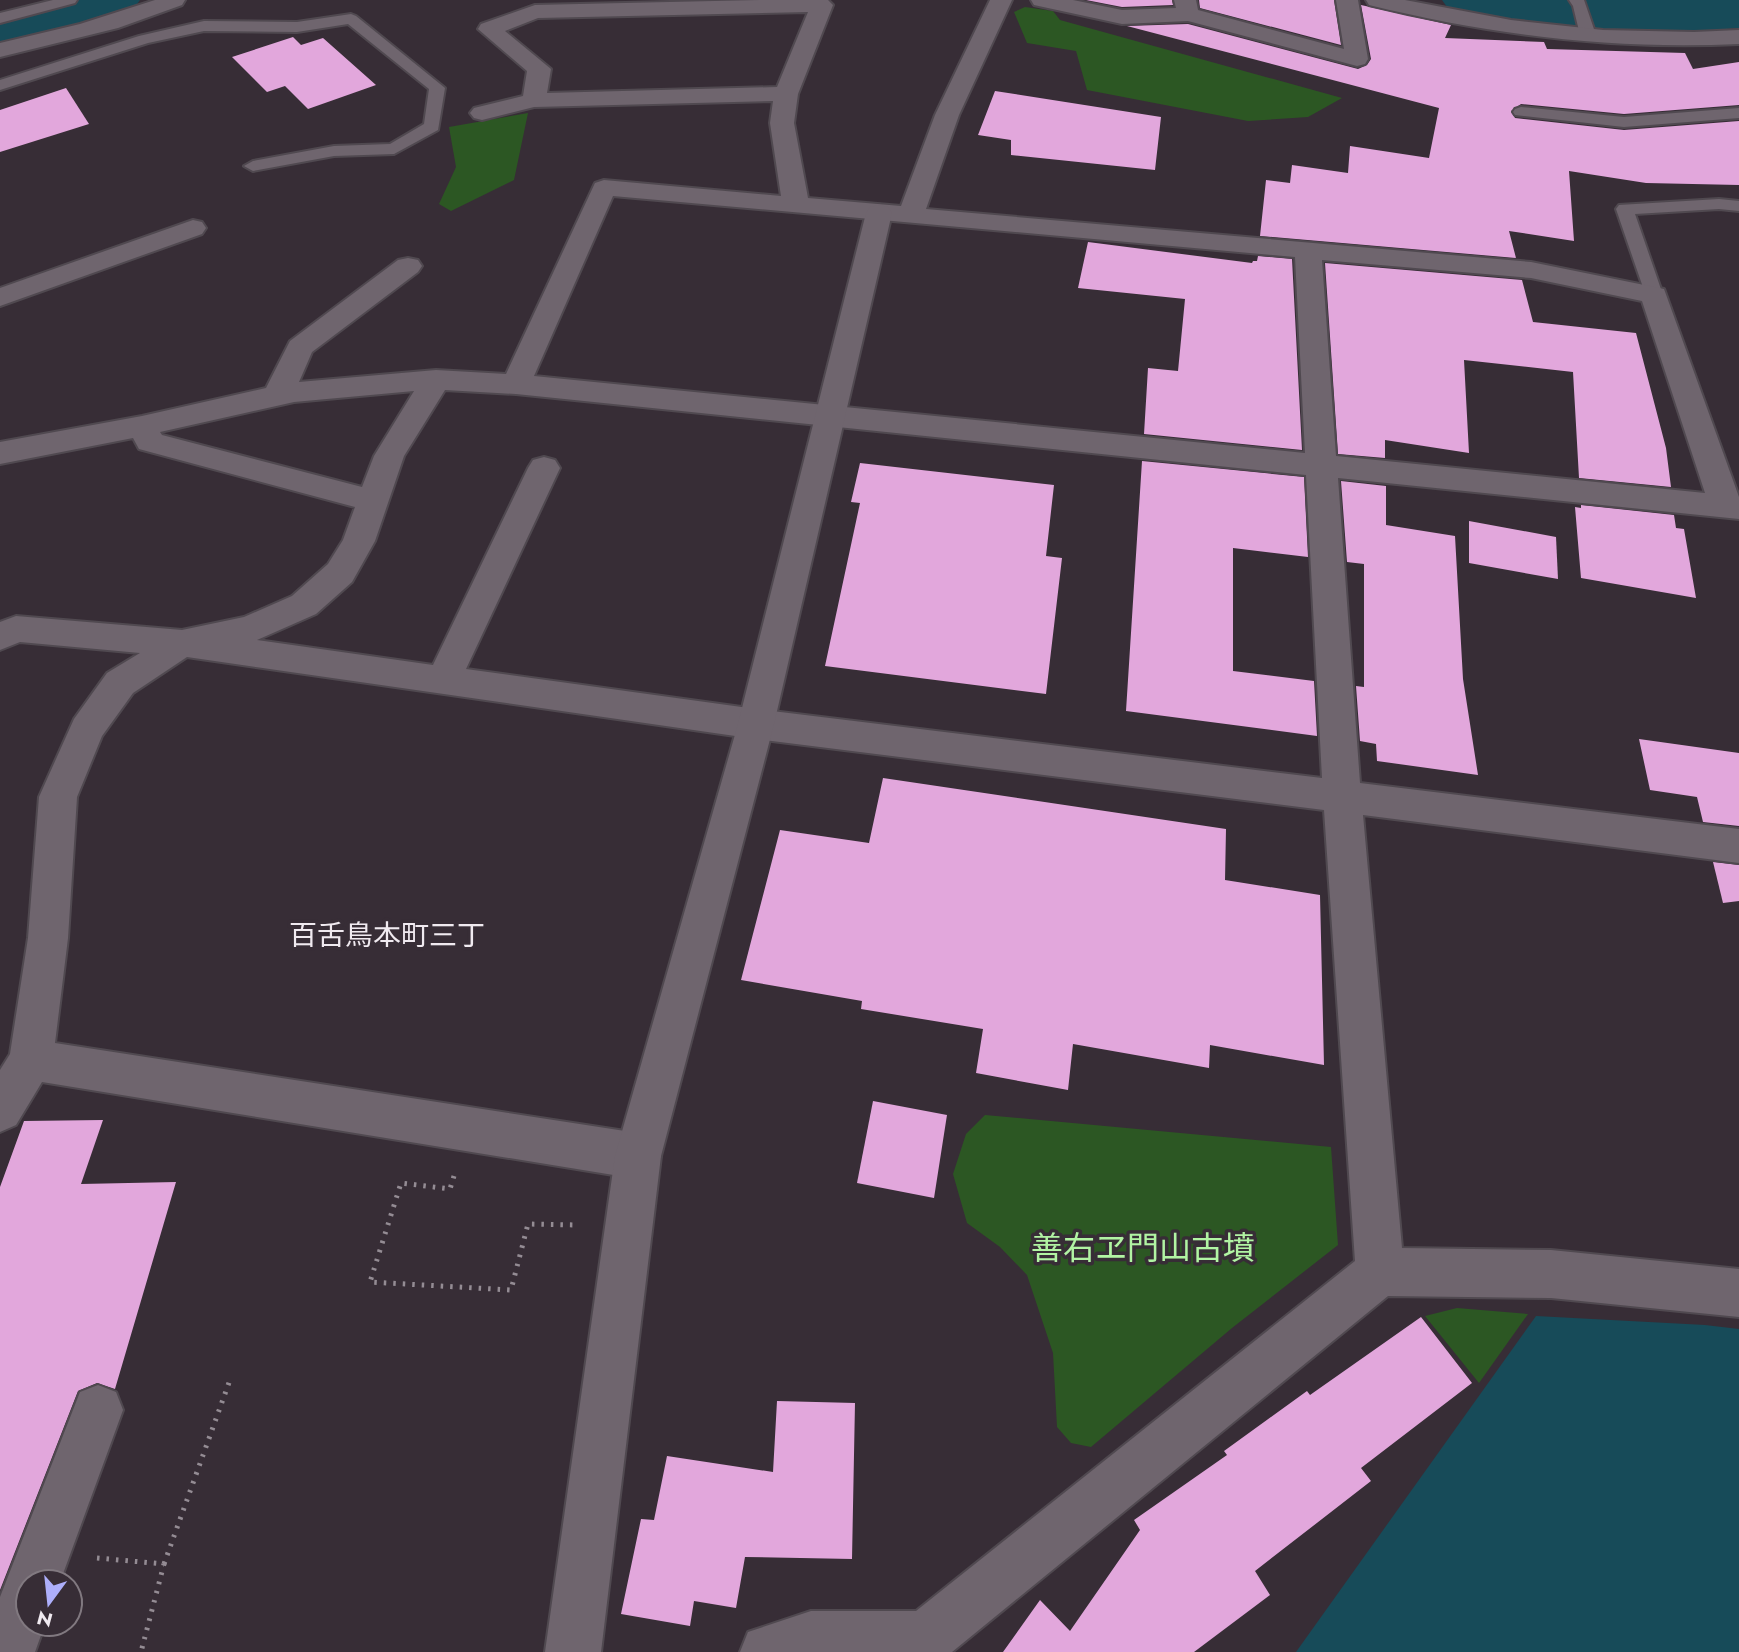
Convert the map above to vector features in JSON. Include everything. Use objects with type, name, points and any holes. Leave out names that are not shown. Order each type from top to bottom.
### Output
[{"type":"street","points":[[0,50],[144,13],[174,0]]},
{"type":"street","points":[[910,216],[947,115],[1001,0]]},
{"type":"street","points":[[1042,0],[1122,17],[1187,7],[1357,59],[1347,0]]},
{"type":"street","points":[[1377,0],[1452,17],[1587,32],[1658,39],[1739,37]]},
{"type":"street","points":[[534,100],[539,69],[489,29],[535,12],[822,5],[786,94],[782,123],[796,206]]},
{"type":"street","points":[[482,113],[534,100],[786,94]]},
{"type":"street","points":[[0,453],[142,426],[278,395],[436,380],[516,384],[1732,507],[1654,295],[1531,270],[604,188],[516,384]]},
{"type":"street","points":[[573,1652],[638,1156],[756,724],[879,213]]},
{"type":"street","points":[[0,298],[192,228]]},
{"type":"street","points":[[1308,249],[1342,798],[1380,1272]]},
{"type":"street","points":[[278,395],[300,347],[408,266]]},
{"type":"street","points":[[0,1111],[31,1060],[48,938],[58,797],[87,729],[120,683],[181,643],[250,629],[304,605],[340,573],[359,541],[389,456],[436,380]]},
{"type":"street","points":[[142,426],[150,442],[373,500]]},
{"type":"street","points":[[444,678],[544,468]]},
{"type":"street","points":[[0,637],[16,629],[181,643],[756,724],[1739,846]]},
{"type":"street","points":[[31,1060],[638,1156]]},
{"type":"street","points":[[768,1652],[811,1639],[925,1639],[1380,1272],[1551,1274],[1739,1293]]},
{"type":"street","points":[[38,1568],[98,1410]]},
{"type":"street","points":[[7,1652],[14,1633]]},
{"type":"lane","points":[[0,18],[70,0]]},
{"type":"lane","points":[[1578,3],[1587,32]]},
{"type":"lane","points":[[0,85],[144,38],[204,26],[297,27],[351,19],[437,88],[432,126],[394,149],[334,151],[253,166]]},
{"type":"lane","points":[[1521,112],[1624,122],[1739,113]]},
{"type":"lane","points":[[1654,295],[1625,209],[1719,204],[1739,206]]},
{"type":"path","points":[[469,1129],[450,1189],[401,1183],[370,1282],[511,1290],[528,1224],[628,1226]]},
{"type":"path","points":[[141,1652],[164,1564],[231,1377]]},
{"type":"path","points":[[84,1572],[164,1564]]},
{"type":"green space","points":[[1025,7],[1053,11],[1060,20],[1342,98],[1308,117],[1248,121],[1087,90],[1076,51],[1027,43],[1014,12]]},
{"type":"green space","points":[[528,113],[514,180],[451,211],[439,204],[456,167],[449,127]]},
{"type":"green space","name":"善右ヱ門山古墳","points":[[985,1115],[1331,1147],[1338,1245],[1232,1328],[1091,1447],[1071,1443],[1057,1427],[1053,1353],[1027,1275],[1000,1247],[967,1223],[953,1174],[966,1134]]},
{"type":"green space","points":[[1457,1308],[1528,1314],[1479,1383],[1425,1316]]},
{"type":"water","points":[[1536,1316],[1739,1329],[1739,1652],[1296,1652]]},
{"type":"building","points":[[1086,0],[1172,0],[1173,5],[1122,7]]},
{"type":"building","points":[[1199,0],[1334,0],[1341,45],[1200,8]]},
{"type":"building","points":[[1361,5],[1451,25],[1445,38],[1544,42],[1547,49],[1685,53],[1693,69],[1739,62],[1739,105],[1624,114],[1521,104],[1511,111],[1515,118],[1624,130],[1739,121],[1739,185],[1646,183],[1569,171],[1574,241],[1509,231],[1516,258],[1260,236],[1266,180],[1290,183],[1292,165],[1348,173],[1350,146],[1429,158],[1439,108],[1127,26],[1188,24],[1358,69],[1367,65],[1371,59]]},
{"type":"building","points":[[293,37],[301,45],[323,38],[376,85],[308,109],[285,86],[267,92],[232,57]]},
{"type":"building","points":[[66,88],[89,124],[0,152],[0,110]]},
{"type":"building","points":[[995,91],[1161,117],[1155,170],[1011,155],[1011,140],[978,135]]},
{"type":"building","points":[[1088,242],[1252,263],[1257,261],[1258,256],[1292,259],[1302,450],[1144,434],[1148,368],[1178,371],[1185,299],[1078,288]]},
{"type":"building","points":[[1325,263],[1522,280],[1533,322],[1636,333],[1666,448],[1671,487],[1579,478],[1573,372],[1464,360],[1469,453],[1385,440],[1385,458],[1338,454]]},
{"type":"building","points":[[1142,461],[1304,477],[1308,557],[1233,548],[1233,671],[1314,681],[1317,736],[1126,711]]},
{"type":"building","points":[[860,463],[1054,485],[1046,556],[1062,558],[1046,694],[825,666],[860,503],[851,502]]},
{"type":"building","points":[[1341,481],[1386,486],[1386,525],[1455,536],[1463,679],[1478,775],[1377,761],[1376,744],[1360,741],[1356,686],[1364,687],[1364,564],[1347,562]]},
{"type":"building","points":[[1581,505],[1674,515],[1676,528],[1684,529],[1696,598],[1581,578],[1575,507],[1581,508]]},
{"type":"building","points":[[1469,521],[1556,537],[1558,579],[1469,563]]},
{"type":"building","points":[[1639,739],[1739,753],[1739,826],[1703,822],[1697,797],[1650,790]]},
{"type":"building","points":[[883,778],[1226,829],[1225,880],[1320,895],[1324,1065],[1210,1045],[1209,1068],[1073,1044],[1068,1090],[976,1073],[983,1029],[861,1009],[862,1001],[741,980],[780,830],[869,843]]},
{"type":"building","points":[[1713,862],[1739,865],[1739,901],[1723,903]]},
{"type":"building","points":[[873,1101],[947,1115],[934,1198],[857,1183]]},
{"type":"building","points":[[103,1120],[81,1184],[176,1182],[115,1389],[97,1383],[78,1391],[0,1590],[0,1187],[24,1121]]},
{"type":"building","points":[[1421,1317],[1472,1383],[1361,1468],[1371,1481],[1255,1571],[1270,1595],[1194,1652],[1003,1652],[1040,1600],[1070,1631],[1140,1530],[1134,1520],[1227,1455],[1224,1451],[1307,1391],[1310,1395]]},
{"type":"building","points":[[777,1401],[855,1403],[852,1559],[745,1557],[736,1608],[694,1601],[690,1626],[621,1614],[641,1519],[654,1520],[667,1456],[773,1472]]},
{"type":"waterway","points":[[0,30],[37,23],[113,0]]},
{"type":"waterway","points":[[1469,0],[1537,11],[1604,16],[1739,12]]},
{"type":"district","name":"百舌鳥本町三丁","points":[[387,935]]}]
